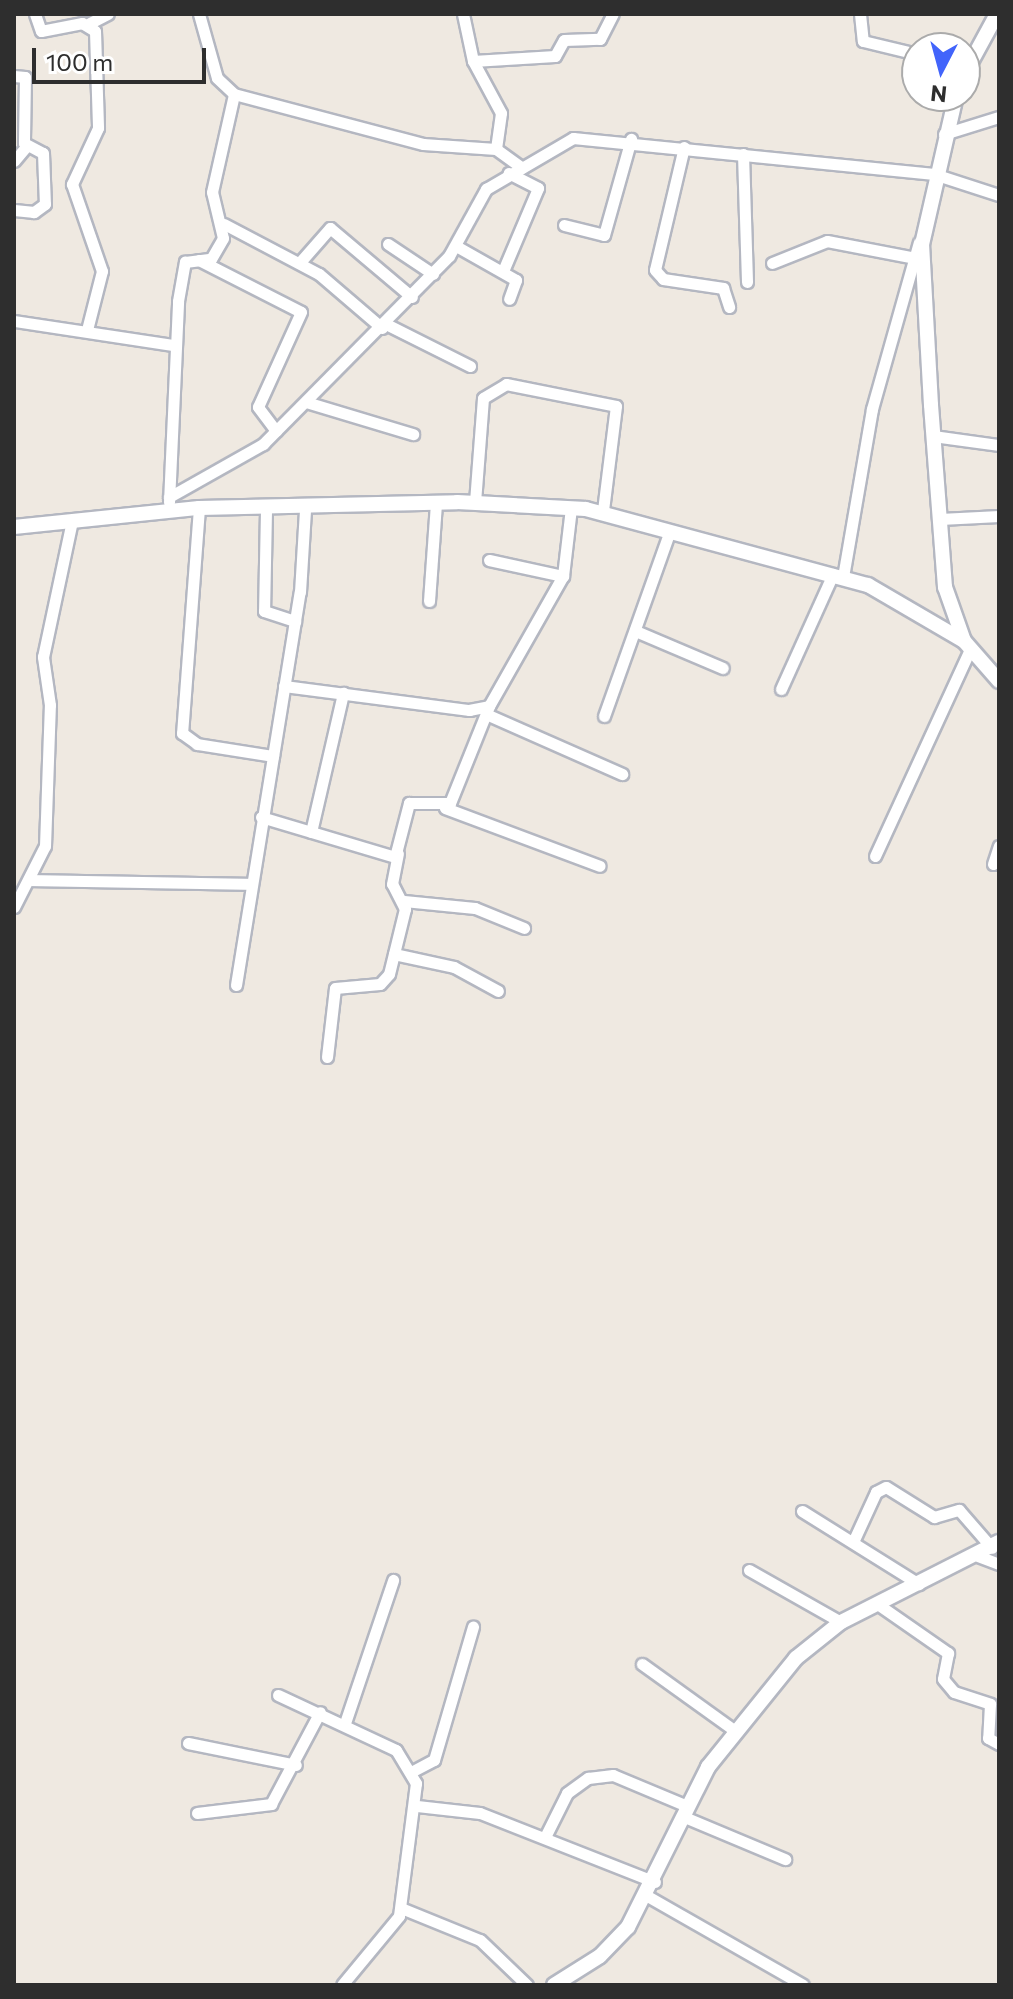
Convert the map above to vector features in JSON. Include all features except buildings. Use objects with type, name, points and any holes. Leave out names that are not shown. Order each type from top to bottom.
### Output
[{"type":"street","points":[[35,14],[50,33],[90,23],[108,14]]},
{"type":"street","points":[[199,14],[217,78],[234,94],[423,144],[496,149],[522,168]]},
{"type":"street","points":[[463,14],[473,61],[501,113],[496,149]]},
{"type":"street","points":[[473,61],[555,56],[564,40],[600,39],[613,14]]},
{"type":"street","points":[[860,14],[863,41],[901,50]]},
{"type":"street","points":[[981,41],[994,18]]},
{"type":"street","points":[[87,330],[102,271],[72,184],[98,128],[90,23]]},
{"type":"street","points":[[14,76],[25,77],[25,148],[14,161]]},
{"type":"street","points":[[169,503],[172,345],[184,267],[195,258],[215,255],[224,224],[212,192],[234,94]]},
{"type":"street","points":[[781,689],[838,575],[872,409],[924,226],[951,112]]},
{"type":"street","points":[[944,134],[999,117]]},
{"type":"street","points":[[14,527],[72,521],[169,503],[244,460],[384,326],[433,274],[456,246],[486,189],[573,138],[631,139],[934,174],[999,195]]},
{"type":"street","points":[[564,225],[604,235],[631,139]]},
{"type":"street","points":[[684,147],[655,270],[663,279],[723,288],[729,307]]},
{"type":"street","points":[[14,210],[45,204],[43,153],[25,148]]},
{"type":"street","points":[[743,154],[747,282]]},
{"type":"street","points":[[503,271],[538,188],[509,173]]},
{"type":"street","points":[[224,224],[301,261],[384,326],[470,366]]},
{"type":"street","points":[[875,856],[967,645],[945,587],[933,436],[924,226]]},
{"type":"street","points":[[301,261],[330,228],[412,297]]},
{"type":"street","points":[[772,263],[827,241],[915,258]]},
{"type":"street","points":[[388,244],[433,274]]},
{"type":"street","points":[[456,246],[503,271],[517,286],[509,299]]},
{"type":"street","points":[[195,258],[301,312],[258,407],[276,431]]},
{"type":"street","points":[[14,321],[172,345]]},
{"type":"street","points":[[475,502],[483,398],[506,384],[616,406],[603,511]]},
{"type":"street","points":[[306,402],[413,434]]},
{"type":"street","points":[[933,436],[999,445]]},
{"type":"street","points":[[169,503],[199,508],[305,510],[475,502],[603,511],[838,575],[889,593],[967,645],[999,681]]},
{"type":"street","points":[[429,601],[436,503]]},
{"type":"street","points":[[199,508],[182,733],[197,744],[273,756]]},
{"type":"street","points":[[445,808],[488,710],[563,576],[571,508]]},
{"type":"street","points":[[266,510],[264,611],[295,621]]},
{"type":"street","points":[[236,985],[295,621],[305,510]]},
{"type":"street","points":[[940,519],[999,516]]},
{"type":"street","points":[[14,907],[32,880],[45,846],[50,705],[43,657],[72,521]]},
{"type":"street","points":[[604,716],[638,632],[670,531]]},
{"type":"street","points":[[489,560],[563,576]]},
{"type":"street","points":[[638,632],[723,668]]},
{"type":"street","points":[[284,686],[488,710],[622,774]]},
{"type":"street","points":[[311,832],[343,693]]},
{"type":"street","points":[[327,1057],[335,988],[380,984],[394,954],[404,901],[392,884],[409,803],[445,808],[600,866]]},
{"type":"street","points":[[261,817],[398,854]]},
{"type":"street","points":[[993,864],[999,846]]},
{"type":"street","points":[[32,880],[252,884]]},
{"type":"street","points":[[404,901],[475,908],[524,928]]},
{"type":"street","points":[[394,954],[454,967],[498,991]]},
{"type":"street","points":[[554,1985],[600,1956],[649,1897],[685,1811],[734,1730],[796,1658],[841,1622],[996,1545],[959,1510],[934,1517],[886,1487],[876,1492],[853,1542]]},
{"type":"street","points":[[802,1511],[919,1584]]},
{"type":"street","points":[[978,1556],[999,1564]]},
{"type":"street","points":[[749,1570],[841,1622]]},
{"type":"street","points":[[345,1723],[393,1580]]},
{"type":"street","points":[[876,1603],[948,1653],[943,1679],[954,1692],[990,1704],[988,1738],[999,1744]]},
{"type":"street","points":[[411,1772],[434,1760],[473,1627]]},
{"type":"street","points":[[642,1664],[734,1730]]},
{"type":"street","points":[[278,1695],[345,1723],[396,1750],[411,1772],[417,1806],[401,1908],[342,1985]]},
{"type":"street","points":[[197,1813],[271,1804],[296,1765],[320,1712]]},
{"type":"street","points":[[188,1743],[296,1765]]},
{"type":"street","points":[[545,1837],[567,1793],[588,1778],[613,1775],[785,1859]]},
{"type":"street","points":[[417,1806],[480,1813],[655,1882]]},
{"type":"street","points":[[649,1897],[803,1985]]},
{"type":"street","points":[[401,1908],[480,1940],[527,1985]]}]
